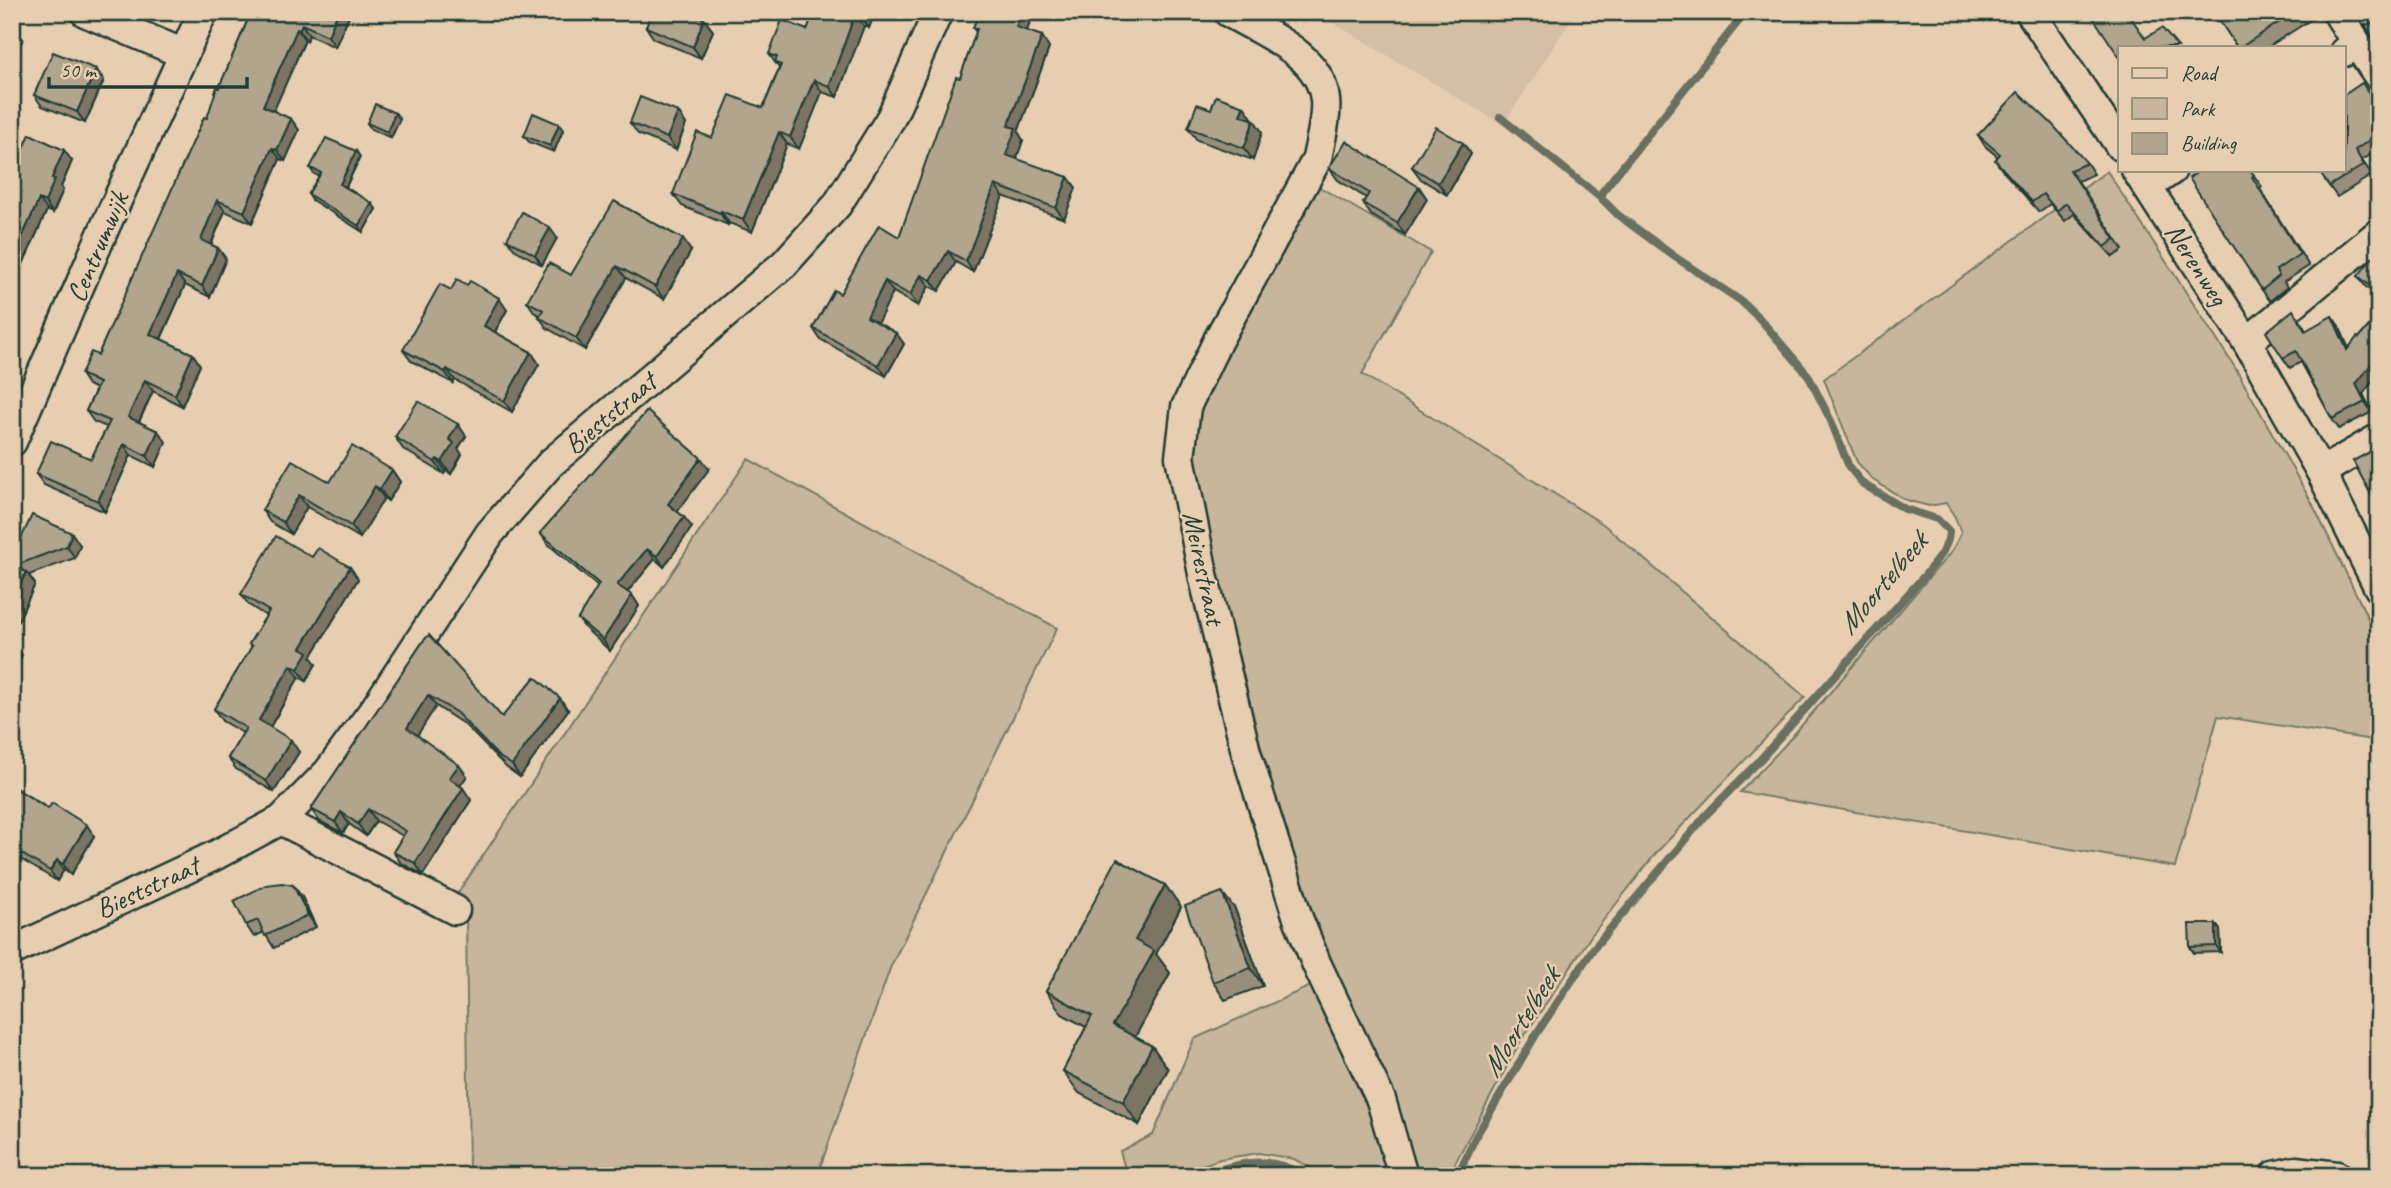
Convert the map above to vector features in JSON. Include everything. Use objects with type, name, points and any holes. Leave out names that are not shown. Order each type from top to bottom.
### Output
[{"type":"street","points":[[85,12],[184,54]]},
{"type":"street","name":"Centrumwijk","points":[[12,442],[105,227],[203,12]]},
{"type":"street","name":"Bieststraat","points":[[12,951],[216,855],[281,820],[328,772],[376,708],[490,533],[551,463],[784,264],[837,205],[891,118],[938,12]]},
{"type":"street","name":"Meirestraat","points":[[1228,12],[1303,56],[1310,64],[1325,99],[1322,130],[1317,159],[1217,340],[1186,407],[1180,457],[1204,579],[1246,752],[1298,918],[1317,965],[1381,1100],[1403,1176]]},
{"type":"street","points":[[2030,12],[2118,143]]},
{"type":"street","points":[[2336,12],[2351,48],[2379,77]]},
{"type":"street","name":"Nerenweg","points":[[2164,172],[2141,178],[2247,342],[2321,472],[2379,588]]},
{"type":"street","points":[[2247,342],[2379,233]]},
{"type":"street","points":[[2321,472],[2379,438]]},
{"type":"street","points":[[281,820],[454,910]]},
{"type":"street","points":[[2274,1176],[2296,1171],[2337,1176]]},
{"type":"shaded area","points":[[1315,12],[1576,12],[1503,125]]},
{"type":"green space","points":[[2107,171],[2234,366],[2312,503],[2379,641],[2379,741],[2218,716],[2175,867],[1740,792],[1783,747],[1952,551],[1961,533],[1946,503],[1929,506],[1906,500],[1873,480],[1857,462],[1824,379]]},
{"type":"green space","points":[[1316,185],[1431,252],[1362,374],[1603,524],[1805,697],[1657,852],[1591,936],[1519,1044],[1448,1176],[1416,1176],[1407,1139],[1321,950],[1259,762],[1194,470],[1192,434],[1211,373]]},
{"type":"green space","points":[[748,459],[1057,628],[891,966],[817,1176],[469,1176],[466,911],[452,902]]},
{"type":"green space","points":[[1317,983],[1357,1078],[1389,1176],[1326,1176],[1294,1159],[1259,1153],[1220,1159],[1170,1176],[1127,1176],[1120,1151],[1153,1135],[1194,1039]]},
{"type":"building","points":[[251,12],[338,12],[328,36],[302,24],[299,30],[297,29],[263,106],[291,119],[277,150],[272,148],[244,212],[217,200],[201,240],[218,248],[202,286],[177,274],[150,334],[193,354],[175,395],[145,380],[128,417],[158,431],[147,456],[124,444],[98,501],[36,474],[51,441],[91,459],[110,421],[86,411],[99,383],[81,374],[91,352],[98,355],[204,117],[207,118],[217,87],[219,88]]},
{"type":"building","points":[[652,12],[689,12],[704,19],[693,47],[646,27]]},
{"type":"building","points":[[814,12],[862,12],[861,16],[855,14],[829,86],[814,80],[790,137],[779,132],[743,220],[673,194],[697,132],[712,138],[730,95],[763,108],[781,65],[775,62],[777,57],[769,54],[782,20],[807,30]]},
{"type":"building","points":[[979,12],[1021,12],[1016,27],[1042,36],[1008,126],[1016,128],[1006,155],[1068,177],[1056,208],[995,185],[966,261],[948,251],[931,280],[921,275],[910,295],[885,281],[867,317],[896,333],[878,365],[813,328],[834,290],[840,294],[879,225],[899,237],[956,77],[960,78],[977,29],[973,28]]},
{"type":"building","points":[[2127,12],[2145,38],[2162,28],[2177,46],[2118,46],[2118,55],[2090,13]]},
{"type":"building","points":[[2214,12],[2295,12],[2243,46],[2236,46]]},
{"type":"building","points":[[2379,22],[2379,46],[2365,25]]},
{"type":"building","points":[[53,52],[96,69],[77,112],[34,95]]},
{"type":"building","points":[[2362,83],[2379,108],[2379,134],[2355,150],[2364,165],[2329,186],[2319,172],[2346,172],[2346,94]]},
{"type":"building","points":[[2018,92],[2087,163],[2070,170],[2115,239],[2105,247],[2066,203],[2057,211],[2043,194],[2032,202],[1995,160],[2000,154],[1978,135]]},
{"type":"building","points":[[1216,96],[1244,106],[1240,115],[1254,120],[1244,148],[1188,128],[1197,104],[1211,109]]},
{"type":"building","points":[[640,97],[678,112],[667,138],[630,123]]},
{"type":"building","points":[[375,104],[395,113],[387,132],[367,123]]},
{"type":"building","points":[[533,113],[559,124],[550,146],[524,136]]},
{"type":"building","points":[[1436,127],[1463,143],[1438,183],[1412,167]]},
{"type":"building","points":[[30,134],[64,150],[45,202],[39,199],[12,260],[12,158],[18,161]]},
{"type":"building","points":[[326,138],[356,151],[340,184],[372,203],[359,226],[308,194],[321,173],[310,168]]},
{"type":"building","points":[[1346,141],[1419,187],[1397,223],[1363,203],[1369,193],[1329,168]]},
{"type":"building","points":[[2198,172],[2252,172],[2254,175],[2252,177],[2300,254],[2276,270],[2279,276],[2262,290],[2189,178]]},
{"type":"building","points":[[614,201],[683,239],[655,287],[617,266],[576,338],[539,317],[543,310],[527,301],[549,263],[571,275]]},
{"type":"building","points":[[522,212],[550,228],[535,255],[507,239]]},
{"type":"building","points":[[2373,257],[2379,262],[2379,293],[2358,276]]},
{"type":"building","points":[[457,279],[467,285],[470,281],[499,298],[484,326],[531,352],[504,401],[447,369],[445,372],[403,350],[440,284],[451,290]]},
{"type":"building","points":[[2293,310],[2305,331],[2332,316],[2347,350],[2379,314],[2379,354],[2356,384],[2365,402],[2332,419],[2296,351],[2283,358],[2266,332]]},
{"type":"building","points":[[418,401],[458,424],[449,439],[454,443],[442,462],[437,459],[435,462],[395,437]]},
{"type":"building","points":[[647,411],[701,458],[668,504],[684,517],[657,556],[647,549],[617,585],[632,595],[603,640],[578,619],[599,584],[540,533]]},
{"type":"building","points":[[352,446],[392,470],[380,489],[375,486],[351,526],[299,495],[283,522],[262,510],[292,460],[330,482]]},
{"type":"building","points":[[2379,447],[2379,502],[2376,504],[2353,461]]},
{"type":"building","points":[[32,515],[72,533],[67,546],[14,566],[26,572],[12,603],[12,537],[20,541]]},
{"type":"building","points":[[276,536],[312,557],[318,548],[350,567],[301,648],[308,652],[298,669],[291,665],[259,720],[291,740],[266,781],[228,758],[246,728],[214,709],[252,646],[249,644],[269,611],[241,594]]},
{"type":"building","points":[[429,635],[502,717],[535,677],[560,698],[512,765],[498,756],[457,713],[428,695],[407,728],[459,765],[449,778],[463,788],[415,863],[393,852],[406,831],[368,809],[358,824],[341,812],[335,822],[311,809]]},
{"type":"building","points":[[12,786],[48,809],[52,803],[87,825],[63,864],[57,860],[50,871],[12,848]]},
{"type":"building","points":[[1117,859],[1165,885],[1135,940],[1154,951],[1113,1025],[1152,1046],[1123,1102],[1063,1071],[1092,1016],[1046,991]]},
{"type":"building","points":[[266,885],[293,885],[308,915],[265,936],[258,920],[246,925],[234,901]]},
{"type":"building","points":[[1222,892],[1251,968],[1213,982],[1185,906]]},
{"type":"building","points":[[2189,924],[2216,924],[2216,946],[2190,947]]},
{"type":"waterway","name":"Moortelbeek","points":[[1602,199],[1602,192],[1746,12]]},
{"type":"waterway","name":"Moortelbeek","points":[[1457,1176],[1476,1136],[1537,1033],[1593,949],[1707,814],[1758,762],[1926,574],[1944,548],[1949,531],[1937,519],[1905,509],[1863,484],[1849,467],[1831,421],[1808,375],[1741,301],[1618,215],[1500,117]]},
{"type":"waterway","name":"Moortelbeek","points":[[1199,1176],[1252,1163],[1278,1165],[1304,1176]]}]
